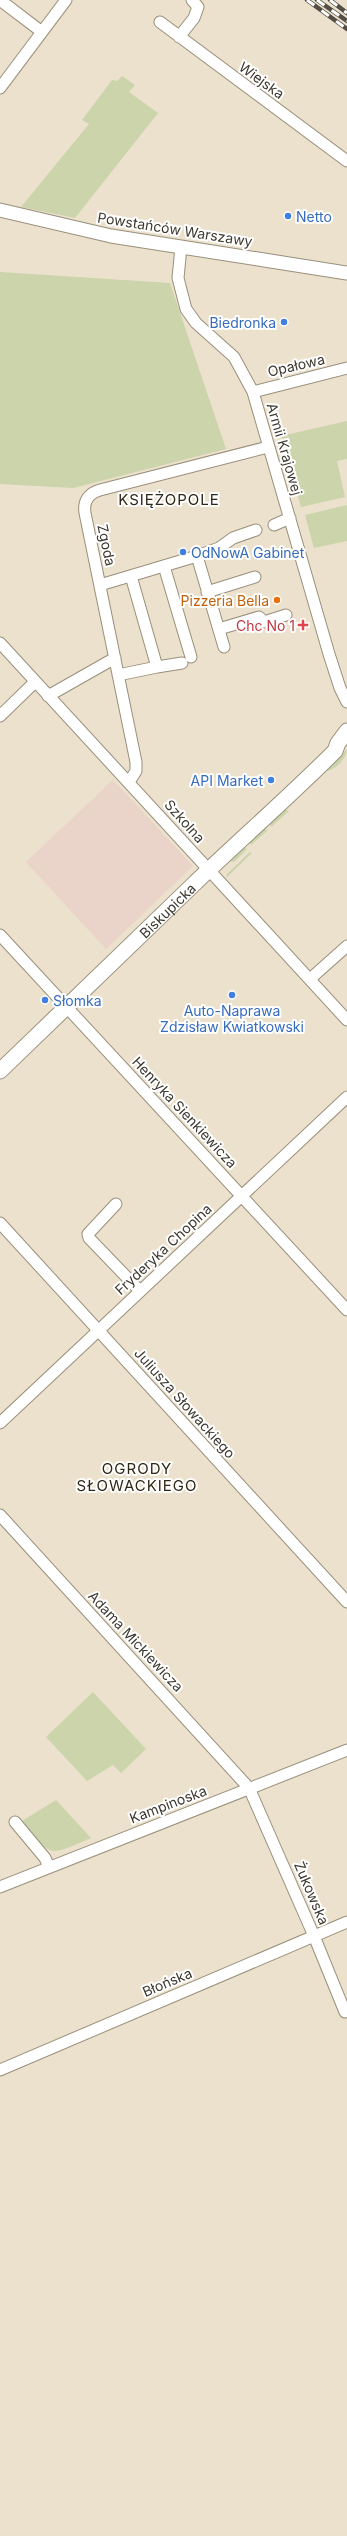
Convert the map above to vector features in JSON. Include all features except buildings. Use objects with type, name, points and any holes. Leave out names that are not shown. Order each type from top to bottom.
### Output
[{"type":"main road","name":"Biskupicka","points":[[0,1071],[68,1008],[209,870],[341,748],[338,743],[347,731]]},
{"type":"street","points":[[0,0],[42,32]]},
{"type":"street","points":[[0,88],[66,0]]},
{"type":"street","points":[[179,37],[194,18],[198,7],[192,0]]},
{"type":"street","name":"Wiejska","points":[[160,22],[347,161]]},
{"type":"street","name":"Powstańców Warszawy","points":[[0,210],[111,236],[347,273]]},
{"type":"street","name":"Armii Krajowej","points":[[181,247],[178,278],[186,309],[196,323],[234,357],[252,392],[329,654],[343,682],[340,688],[347,702]]},
{"type":"street","name":"Opałowa","points":[[252,392],[347,368]]},
{"type":"street","name":"Zgoda","points":[[129,782],[136,771],[136,762],[84,507],[90,495],[100,490],[268,447]]},
{"type":"street","points":[[274,525],[290,518]]},
{"type":"street","points":[[100,585],[197,556],[219,548],[233,538],[256,530]]},
{"type":"street","points":[[197,556],[224,647]]},
{"type":"street","points":[[164,566],[191,657]]},
{"type":"street","points":[[132,576],[157,667]]},
{"type":"street","points":[[207,592],[255,577]]},
{"type":"street","points":[[218,629],[259,617],[264,622],[286,615]]},
{"type":"street","name":"Szkolna","points":[[0,643],[347,1020]]},
{"type":"street","points":[[48,696],[114,658]]},
{"type":"street","points":[[118,674],[182,663]]},
{"type":"street","points":[[0,716],[35,682]]},
{"type":"street","name":"Henryka Sienkiewicza","points":[[0,935],[347,1310]]},
{"type":"street","points":[[310,979],[347,946]]},
{"type":"street","name":"Fryderyka Chopina","points":[[0,1423],[347,1097]]},
{"type":"street","points":[[116,1204],[88,1234],[89,1238],[140,1291]]},
{"type":"street","name":"Juliusza Słowackiego","points":[[0,1223],[347,1602]]},
{"type":"street","name":"Adama Mickiewicza","points":[[0,1515],[249,1788]]},
{"type":"street","name":"Kampinoska","points":[[0,1887],[347,1750]]},
{"type":"street","name":"Żukowska","points":[[249,1788],[314,1936],[345,2012]]},
{"type":"street","points":[[15,1822],[45,1858],[49,1867]]},
{"type":"street","name":"Błońska","points":[[0,2070],[347,1922]]},
{"type":"shaded area","points":[[113,780],[193,866],[106,949],[26,862]]},
{"type":"green space","points":[[122,76],[135,85],[129,92],[158,113],[75,218],[21,207],[89,124],[82,120],[112,80],[117,81]]},
{"type":"green space","points":[[0,272],[170,283],[226,449],[73,488],[0,484]]},
{"type":"green space","points":[[347,421],[347,459],[337,461],[345,497],[301,507],[281,436]]},
{"type":"green space","points":[[347,505],[347,541],[314,548],[305,515]]},
{"type":"green space","points":[[347,749],[345,756],[340,763],[327,771]]},
{"type":"green space","points":[[285,809],[289,811],[271,827],[269,822]]},
{"type":"green space","points":[[263,828],[268,830],[251,845],[249,841]]},
{"type":"green space","points":[[243,847],[247,849],[234,862],[228,861]]},
{"type":"green space","points":[[250,852],[252,853],[226,878],[227,874]]},
{"type":"green space","points":[[93,1692],[146,1749],[121,1773],[113,1765],[87,1781],[46,1737]]},
{"type":"green space","points":[[56,1800],[91,1838],[58,1851],[46,1848],[40,1842],[22,1821]]},
{"type":"railway","points":[[307,0],[347,29]]},
{"type":"railway","points":[[317,0],[347,21]]},
{"type":"railway","points":[[330,0],[347,13]]},
{"type":"place","name":"Netto","points":[[288,216]]},
{"type":"place","name":"Biedronka","points":[[284,322]]},
{"type":"place","name":"OdNowA Gabinet","points":[[183,552]]},
{"type":"place","name":"Pizzeria Bella","points":[[277,600]]},
{"type":"place","name":"Chc No 1","points":[[303,625]]},
{"type":"place","name":"API Market","points":[[271,780]]},
{"type":"place","name":"Auto-Naprawa Zdzisław Kwiatkowski","points":[[232,995]]},
{"type":"place","name":"Słomka","points":[[45,1000]]},
{"type":"district","name":"KSIĘŻOPOLE","points":[[169,499]]},
{"type":"district","name":"OGRODY SŁOWACKIEGO","points":[[137,1476]]}]
